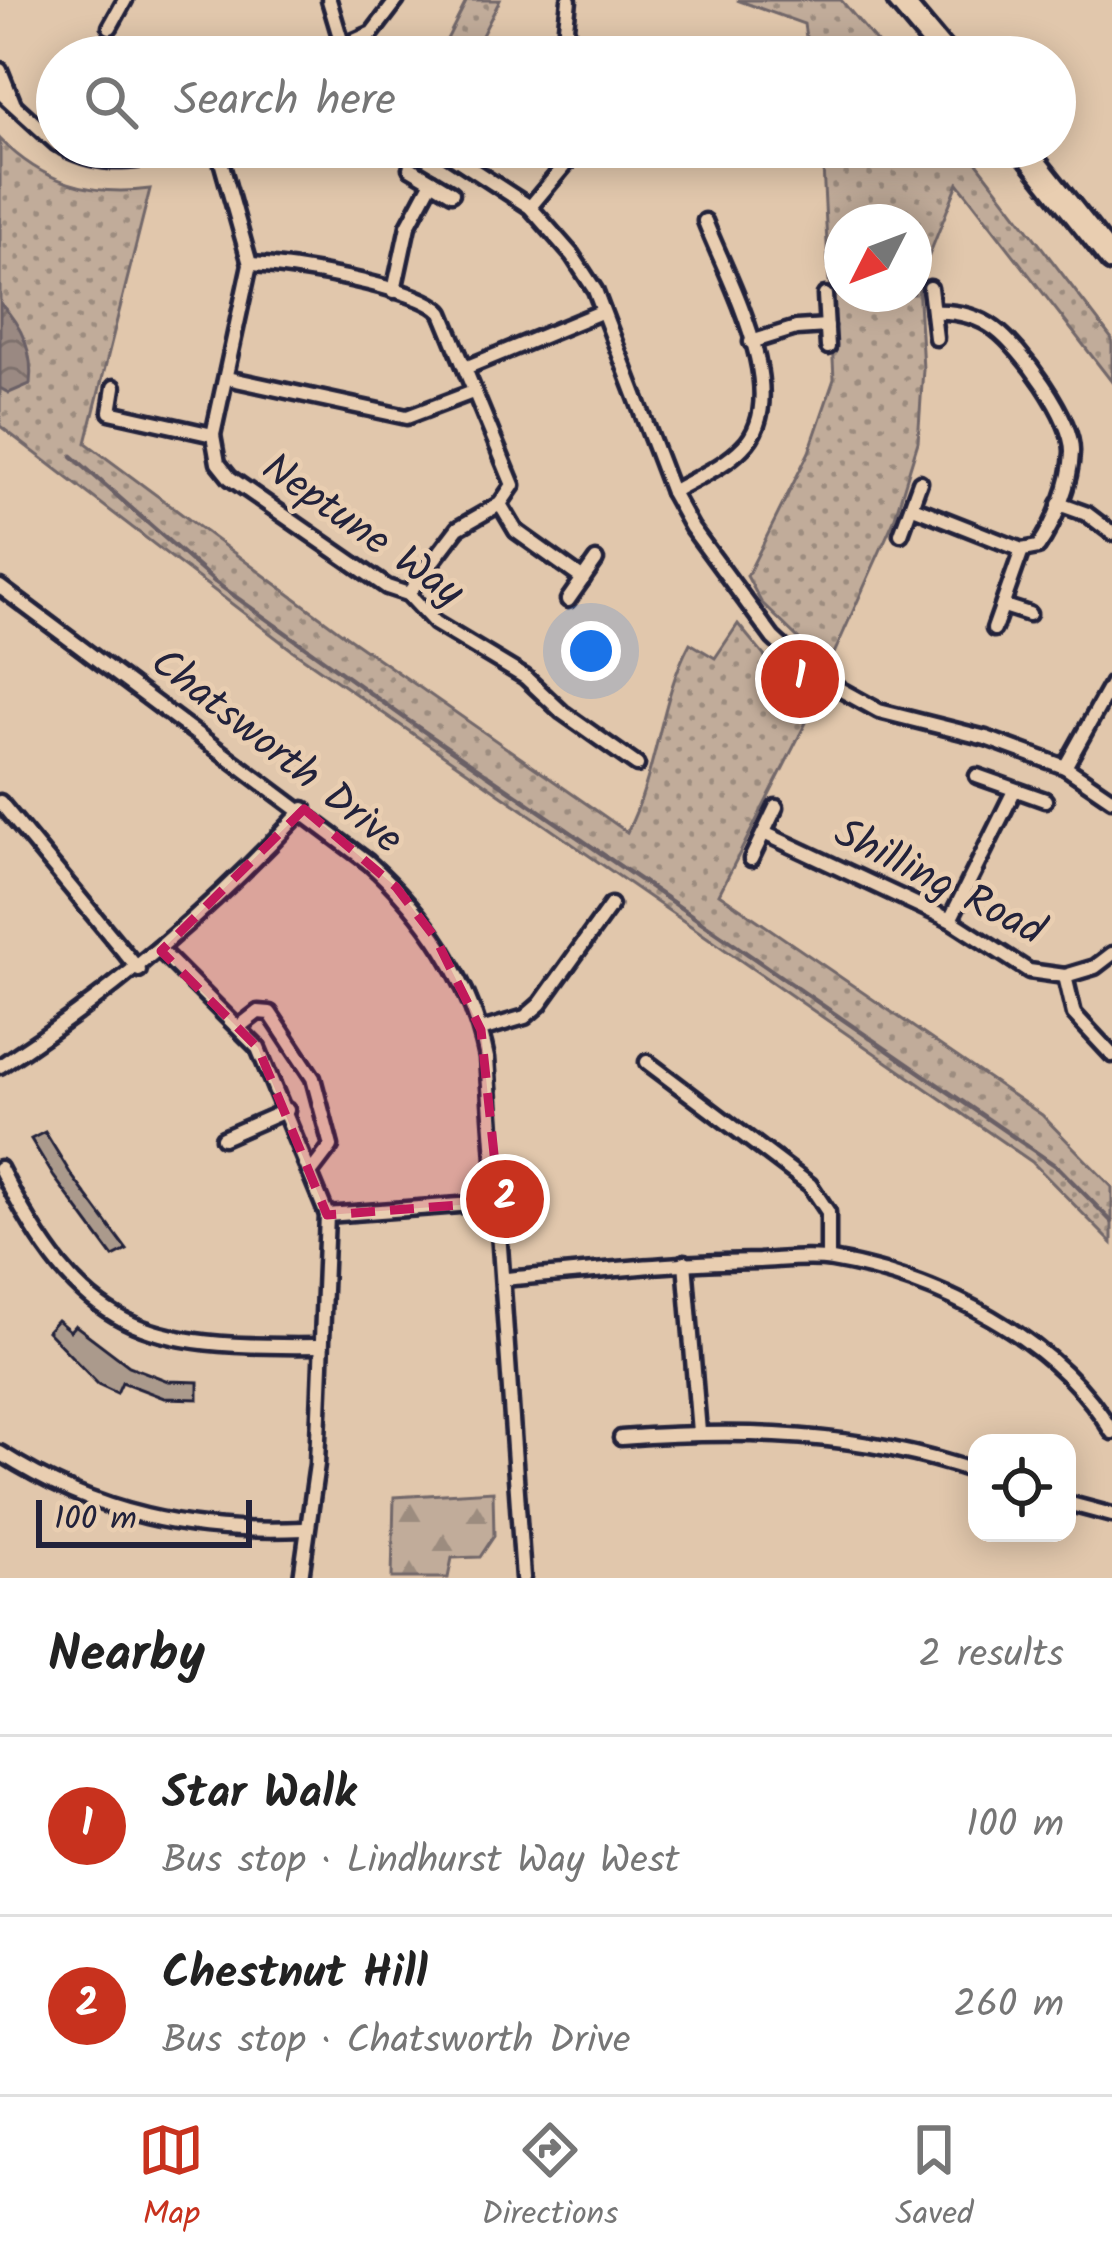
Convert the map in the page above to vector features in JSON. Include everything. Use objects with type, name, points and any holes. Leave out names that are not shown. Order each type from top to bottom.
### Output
[{"type":"highway","points":[[899,0],[929,36]]},
{"type":"highway","points":[[1039,168],[1112,260]]},
{"type":"street","points":[[110,27],[125,0]]},
{"type":"street","points":[[329,0],[340,36]]},
{"type":"street","points":[[368,36],[397,0]]},
{"type":"street","points":[[568,36],[569,0]]},
{"type":"street","points":[[0,70],[14,103]]},
{"type":"street","points":[[0,92],[36,123]]},
{"type":"street","name":"Neptune Way","points":[[224,168],[250,263],[213,435],[218,463],[230,478],[387,587],[408,594],[435,623],[525,677],[562,712],[637,765]]},
{"type":"street","points":[[410,168],[452,193]]},
{"type":"street","points":[[470,168],[530,207],[572,255],[595,290],[672,492],[756,618],[812,674],[905,722],[986,738],[1065,767],[1112,799]]},
{"type":"street","points":[[530,207],[562,168]]},
{"type":"street","points":[[394,291],[408,226],[432,181]]},
{"type":"street","points":[[672,492],[743,448],[762,420],[765,389],[705,221]]},
{"type":"street","points":[[250,263],[394,291],[435,304],[513,485],[500,504],[458,529],[408,594]]},
{"type":"street","points":[[932,304],[936,338]]},
{"type":"street","points":[[465,368],[601,311]]},
{"type":"street","points":[[826,312],[828,347]]},
{"type":"street","points":[[913,507],[1022,550],[1037,547],[1059,504],[1072,455],[1063,415],[996,329],[976,318],[933,312]]},
{"type":"street","points":[[751,342],[796,328],[827,326]]},
{"type":"street","points":[[227,378],[406,417],[472,392]]},
{"type":"street","points":[[114,387],[110,412],[213,435]]},
{"type":"street","points":[[901,534],[920,482]]},
{"type":"street","points":[[500,504],[516,531],[583,579]]},
{"type":"street","points":[[1059,504],[1087,514],[1112,533]]},
{"type":"street","points":[[994,629],[1022,550]]},
{"type":"street","points":[[568,600],[596,560]]},
{"type":"street","name":"Chatsworth Drive","points":[[0,587],[304,809],[382,874],[416,911],[482,1030],[499,1202],[523,1578]]},
{"type":"street","points":[[1004,606],[1029,614]]},
{"type":"street","points":[[1065,767],[1112,683]]},
{"type":"street","points":[[620,752],[632,736]]},
{"type":"street","points":[[977,776],[1045,800]]},
{"type":"street","points":[[950,920],[1014,791]]},
{"type":"street","points":[[0,802],[139,970]]},
{"type":"street","points":[[751,859],[776,807]]},
{"type":"street","points":[[0,1066],[139,970],[304,809]]},
{"type":"street","name":"Shilling Road","points":[[764,833],[950,920],[1029,970],[1065,976],[1074,1014],[1112,1055]]},
{"type":"street","points":[[482,1030],[525,1017],[540,1004],[611,905]]},
{"type":"street","points":[[161,951],[258,1048],[327,1215],[317,1464],[304,1529],[301,1578]]},
{"type":"street","points":[[1065,976],[1095,967],[1112,954]]},
{"type":"street","points":[[240,1026],[258,1012],[271,1012],[313,1078],[331,1146],[312,1171]]},
{"type":"street","points":[[646,1062],[819,1194],[828,1212],[828,1259]]},
{"type":"street","points":[[652,1087],[663,1074]]},
{"type":"street","points":[[223,1138],[287,1110]]},
{"type":"street","points":[[0,1168],[19,1208],[56,1260],[129,1326],[178,1343],[320,1346]]},
{"type":"street","points":[[327,1215],[499,1202]]},
{"type":"street","points":[[504,1279],[685,1262],[828,1259],[885,1273],[1008,1327],[1068,1376],[1112,1432]]},
{"type":"street","points":[[685,1262],[699,1432]]},
{"type":"street","points":[[621,1438],[699,1432],[829,1437],[968,1470]]},
{"type":"street","points":[[0,1454],[90,1502],[222,1533],[304,1529]]},
{"type":"street","points":[[1076,1505],[1112,1515]]},
{"type":"highlighted area","points":[[304,809],[396,887],[436,939],[481,1030],[499,1202],[327,1215],[258,1048],[161,951]]},
{"type":"green space","points":[[467,0],[500,0],[482,36],[449,36]]},
{"type":"green space","points":[[737,0],[841,0],[871,36],[806,36],[804,24]]},
{"type":"green space","points":[[0,139],[36,168],[69,183],[108,191],[150,189],[86,443],[346,636],[627,832],[646,785],[671,688],[690,643],[715,658],[738,624],[770,663],[817,701],[719,894],[1042,1115],[1112,1187],[1112,1243],[1032,1162],[292,650],[0,426]]},
{"type":"green space","points":[[823,168],[981,168],[1112,339],[1112,382],[958,183],[932,248],[932,204],[825,204]]},
{"type":"green space","points":[[831,312],[920,312],[923,369],[918,442],[894,520],[828,667],[761,602],[747,576],[809,452],[834,379]]},
{"type":"green space","points":[[493,1491],[494,1536],[480,1557],[452,1558],[448,1578],[392,1578],[394,1497]]},
{"type":"water","points":[[0,303],[20,330],[30,361],[30,384],[9,393],[0,388]]},
{"type":"building","points":[[45,1132],[127,1250],[113,1257],[54,1177],[31,1139]]},
{"type":"building","points":[[57,1320],[70,1331],[75,1325],[129,1366],[168,1381],[198,1382],[198,1399],[164,1398],[122,1382],[117,1393],[98,1384],[47,1331]]},
{"type":"waterway","points":[[72,456],[215,582],[406,719],[1059,1168],[1112,1222]]},
{"type":"place","name":"Star Walk","points":[[800,679]]},
{"type":"place","name":"Chestnut Hill","points":[[505,1199]]}]
